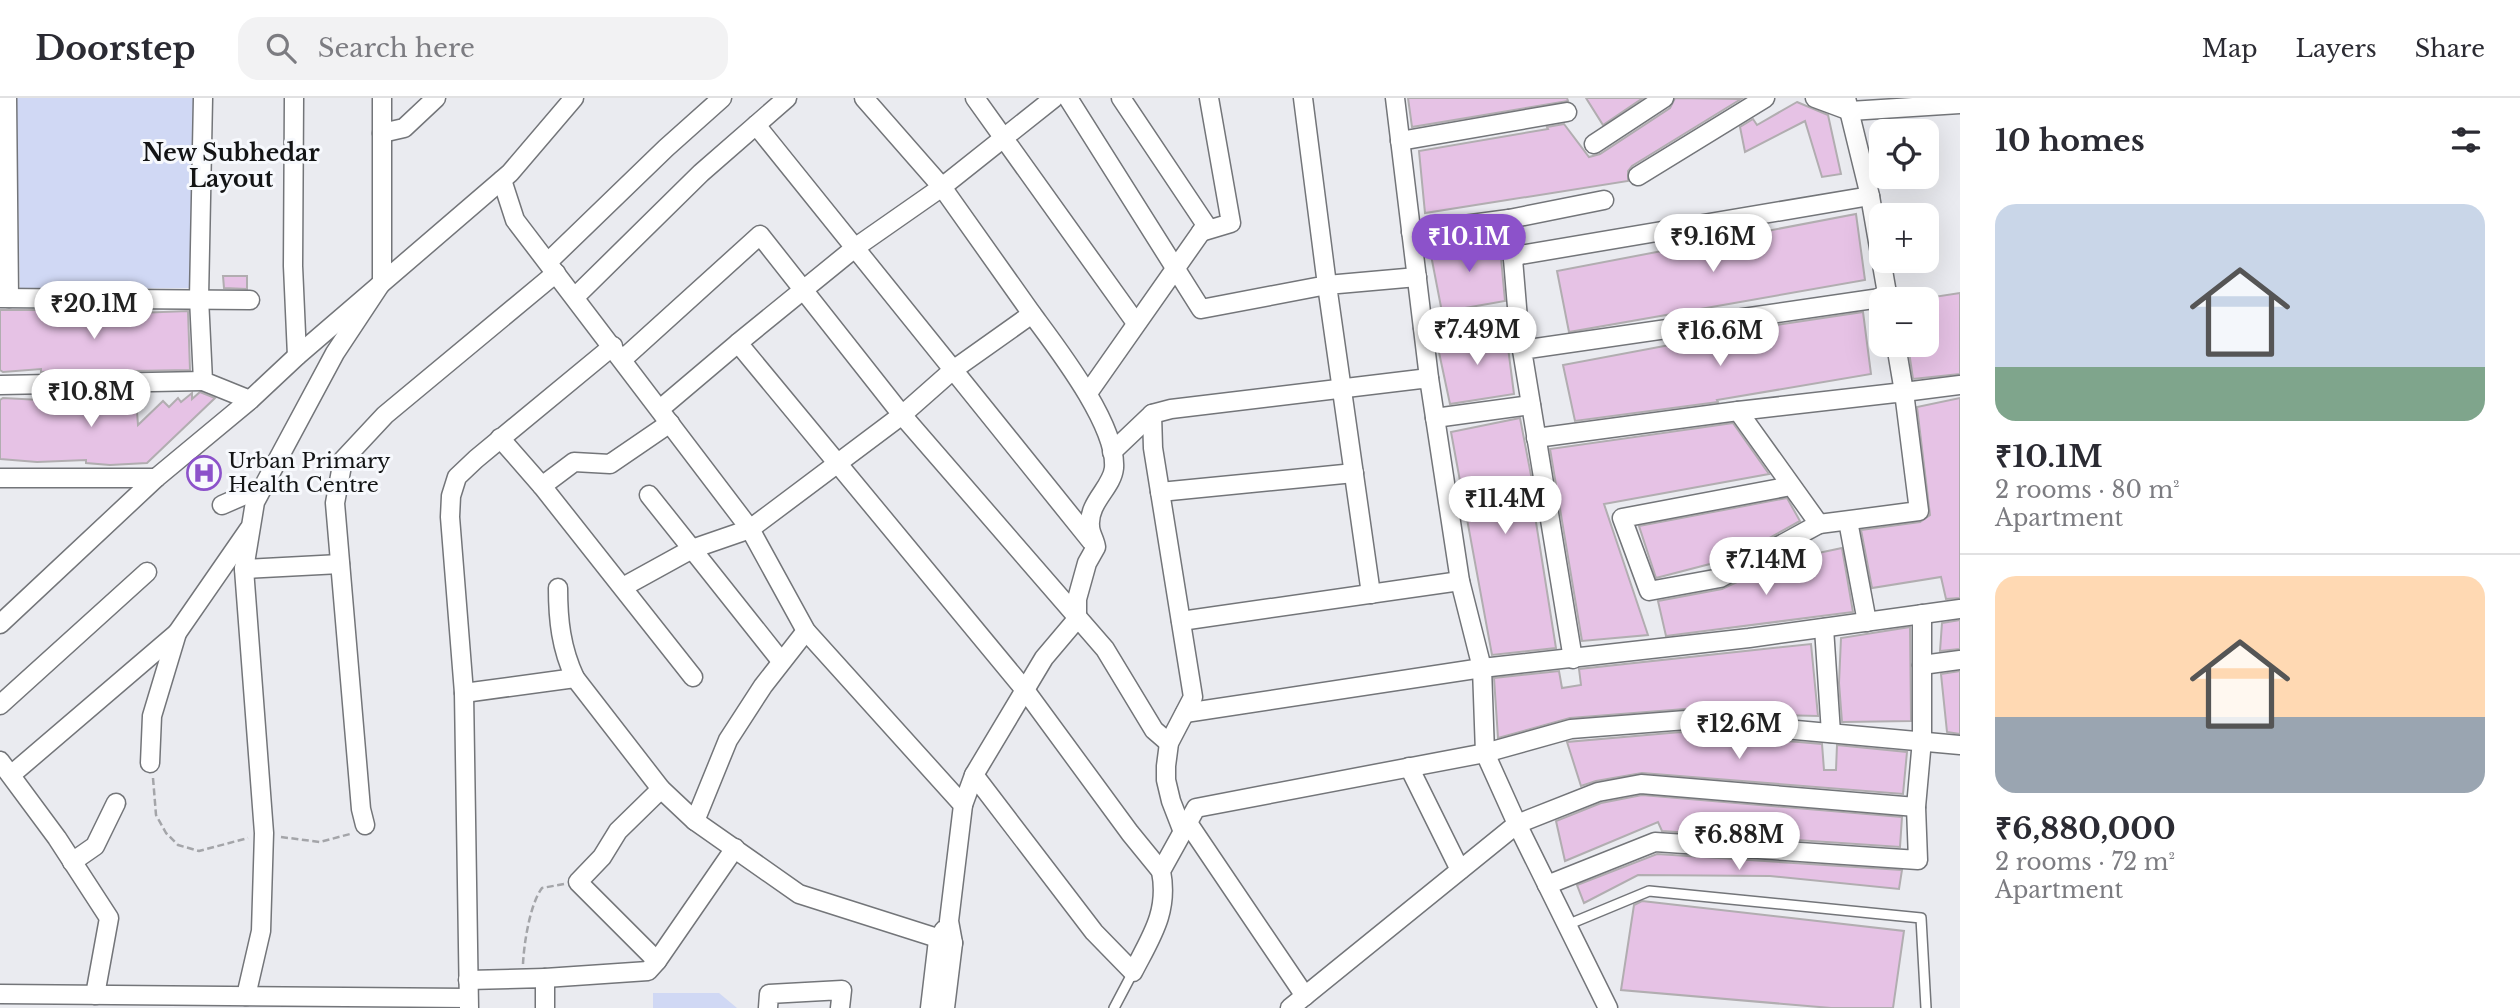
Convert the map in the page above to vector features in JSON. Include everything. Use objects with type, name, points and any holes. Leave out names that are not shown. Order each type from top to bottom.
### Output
[{"type":"street","points":[[7,98],[4,298],[250,300]]},
{"type":"street","points":[[203,98],[199,298],[204,381]]},
{"type":"street","points":[[294,98],[293,266],[297,355]]},
{"type":"street","points":[[246,996],[261,931],[264,833],[244,569],[255,502],[335,353],[382,282],[382,98]]},
{"type":"street","points":[[382,133],[404,128],[436,98]]},
{"type":"street","points":[[0,624],[156,478],[250,400],[297,355],[502,180],[574,98]]},
{"type":"street","points":[[365,825],[361,810],[335,503],[344,460],[385,415],[552,268],[722,98]]},
{"type":"street","points":[[575,297],[701,173],[787,98]]},
{"type":"street","points":[[864,98],[942,187],[1088,393],[1112,452],[1114,472],[1092,512],[1090,528],[1096,547],[1087,563],[1077,598],[1077,619],[1044,658],[974,775],[963,805],[946,941],[930,1008]]},
{"type":"street","points":[[975,98],[1136,323]]},
{"type":"street","points":[[542,486],[574,461],[610,464],[665,416],[738,343],[803,288],[942,187],[1054,98]]},
{"type":"street","points":[[1068,98],[1201,309],[1327,285],[1417,278]]},
{"type":"street","points":[[1088,393],[1206,225],[1121,98]]},
{"type":"street","points":[[1201,232],[1231,223],[1209,98]]},
{"type":"street","points":[[1303,98],[1371,594]]},
{"type":"street","points":[[1395,98],[1435,418],[1460,581],[1482,668],[1485,753],[1608,1008]]},
{"type":"street","points":[[1594,144],[1664,98]]},
{"type":"street","points":[[1638,176],[1765,98]]},
{"type":"street","points":[[1815,98],[1848,104],[1960,104]]},
{"type":"street","points":[[1848,104],[1870,196],[1885,287]]},
{"type":"street","points":[[1400,141],[1567,112]]},
{"type":"street","points":[[756,125],[1096,547]]},
{"type":"street","points":[[502,180],[515,220],[750,529],[806,631],[963,805]]},
{"type":"street","points":[[1513,259],[1520,255],[1870,196]]},
{"type":"street","points":[[1411,232],[1509,219],[1604,200]]},
{"type":"street","points":[[1509,219],[1522,350],[1573,659]]},
{"type":"street","points":[[10,999],[68,1001],[95,995],[172,1002],[246,996],[468,1003],[464,693],[451,536],[451,496],[457,477],[500,438],[618,353],[761,235],[902,415],[1105,649],[1154,730],[1169,743]]},
{"type":"street","points":[[1522,350],[1869,301]]},
{"type":"street","points":[[623,587],[692,549],[750,529],[902,415],[953,370],[1032,314]]},
{"type":"street","points":[[1423,328],[1518,319]]},
{"type":"street","points":[[738,343],[1025,690],[1161,871],[1164,888],[1160,919],[1133,972],[1094,932],[974,775]]},
{"type":"street","points":[[1791,486],[1622,518],[1649,591],[1720,578],[1819,524],[1919,511],[1897,357]]},
{"type":"street","points":[[1112,452],[1152,414],[1171,409],[1429,378]]},
{"type":"street","points":[[0,385],[204,381],[250,400]]},
{"type":"street","points":[[1536,438],[1960,385]]},
{"type":"street","points":[[1435,418],[1531,405]]},
{"type":"street","points":[[1738,411],[1819,524]]},
{"type":"street","points":[[1152,414],[1153,448],[1193,697],[1169,743],[1166,780],[1185,828],[1305,996]]},
{"type":"street","points":[[500,438],[542,486],[693,677]]},
{"type":"street","points":[[1160,492],[1354,473]]},
{"type":"street","points":[[0,478],[156,478]]},
{"type":"street","points":[[222,505],[263,487]]},
{"type":"street","points":[[649,495],[781,661]]},
{"type":"street","points":[[1848,521],[1867,622]]},
{"type":"street","points":[[95,995],[109,918],[5,768],[177,633],[251,526]]},
{"type":"street","points":[[244,569],[340,564]]},
{"type":"street","points":[[0,705],[147,572]]},
{"type":"street","points":[[1181,621],[1460,581]]},
{"type":"street","points":[[558,588],[558,622],[565,657],[575,678],[661,789],[695,821],[799,894],[946,941]]},
{"type":"street","points":[[1185,713],[1482,668],[1573,659],[1960,609]]},
{"type":"street","points":[[1547,885],[1655,842],[1918,860],[1916,807],[1922,740],[1922,614]]},
{"type":"street","points":[[1824,628],[1831,733]]},
{"type":"street","points":[[695,821],[728,740],[781,661],[806,631]]},
{"type":"street","points":[[150,763],[152,716],[177,633]]},
{"type":"street","points":[[1922,665],[1960,660]]},
{"type":"street","points":[[464,693],[575,678]]},
{"type":"street","points":[[1161,871],[1196,808],[1485,753],[1571,729],[1686,720],[1960,745]]},
{"type":"street","points":[[1409,767],[1460,870]]},
{"type":"street","points":[[1290,1008],[1517,824],[1598,792],[1642,784],[1916,807]]},
{"type":"street","points":[[657,961],[578,882],[602,857],[618,831],[661,789]]},
{"type":"street","points":[[72,862],[95,846],[117,803]]},
{"type":"street","points":[[468,980],[648,971],[735,848]]},
{"type":"street","points":[[945,1008],[946,941]]},
{"type":"street","points":[[545,978],[545,1008]]},
{"type":"street","points":[[768,1008],[769,994],[842,990],[840,1008]]},
{"type":"lane","points":[[1567,925],[1648,891],[1920,918],[1926,1008]]},
{"type":"lane","points":[[1114,1008],[1133,972]]},
{"type":"path","points":[[150,763],[156,814],[166,833],[178,845],[199,851],[264,833],[300,841],[320,842],[351,834],[365,825]]},
{"type":"path","points":[[523,978],[524,937],[537,895],[542,888],[578,882]]},
{"type":"shaded area","points":[[16,98],[195,98],[193,288],[20,289]]},
{"type":"shaded area","points":[[653,993],[719,993],[737,1008],[653,1008]]},
{"type":"building","points":[[1408,98],[1567,98],[1568,101],[1412,127]]},
{"type":"building","points":[[1586,98],[1643,98],[1603,125]]},
{"type":"building","points":[[1675,98],[1741,99],[1632,166],[1628,171],[1628,181],[1425,213],[1419,151],[1564,124],[1589,157],[1600,154],[1670,108]]},
{"type":"building","points":[[1797,102],[1828,115],[1841,174],[1822,177],[1805,121],[1745,152],[1740,127],[1753,119],[1757,125]]},
{"type":"building","points":[[1856,214],[1865,280],[1569,332],[1557,271]]},
{"type":"building","points":[[1499,236],[1505,301],[1442,312],[1430,250]]},
{"type":"building","points":[[223,276],[247,276],[247,289],[224,288]]},
{"type":"building","points":[[1960,293],[1960,374],[1913,379],[1910,357],[1939,357],[1939,296]]},
{"type":"building","points":[[0,310],[49,310],[50,313],[87,311],[87,315],[188,311],[190,370],[41,372],[41,369],[3,372],[0,370]]},
{"type":"building","points":[[1863,312],[1871,374],[1717,400],[1718,402],[1575,421],[1563,365],[1776,325]]},
{"type":"building","points":[[1506,332],[1514,394],[1450,404],[1437,343],[1478,334]]},
{"type":"building","points":[[200,392],[215,398],[147,463],[110,465],[86,463],[86,460],[37,462],[0,459],[0,400],[3,398],[60,401],[136,398],[138,425],[163,401],[169,407],[178,398],[181,402],[192,393],[192,399]]},
{"type":"building","points":[[1960,398],[1960,598],[1946,599],[1941,577],[1872,588],[1861,530],[1920,522],[1930,515],[1917,407]]},
{"type":"building","points":[[1520,418],[1535,496],[1532,497],[1556,648],[1492,655],[1451,432]]},
{"type":"building","points":[[1733,423],[1769,474],[1604,504],[1648,635],[1582,641],[1550,449]]},
{"type":"building","points":[[1787,498],[1800,521],[1733,558],[1656,578],[1639,526]]},
{"type":"building","points":[[1842,548],[1853,612],[1666,636],[1658,601],[1722,589],[1739,581],[1778,572],[1776,562]]},
{"type":"building","points":[[1960,620],[1960,649],[1940,651],[1942,623]]},
{"type":"building","points":[[1910,627],[1911,721],[1842,722],[1839,683],[1841,638]]},
{"type":"building","points":[[1811,644],[1818,716],[1685,709],[1570,718],[1498,738],[1494,678],[1559,671],[1562,688],[1581,685],[1579,669]]},
{"type":"building","points":[[1960,671],[1960,734],[1947,732],[1941,674]]},
{"type":"building","points":[[1681,732],[1822,744],[1824,770],[1836,770],[1837,745],[1907,752],[1903,794],[1642,773],[1581,786],[1567,742]]},
{"type":"building","points":[[1642,795],[1902,817],[1900,847],[1662,831],[1658,822],[1565,861],[1556,821],[1601,803]]},
{"type":"building","points":[[1657,854],[1902,870],[1899,889],[1770,876],[1638,875],[1584,903],[1577,885]]},
{"type":"building","points":[[1642,901],[1904,931],[1893,1008],[1831,1008],[1621,990],[1634,905]]},
{"type":"place","name":"Urban Primary Health Centre","points":[[204,473]]},
{"type":"district","name":"New Subhedar Layout","points":[[231,166]]}]
